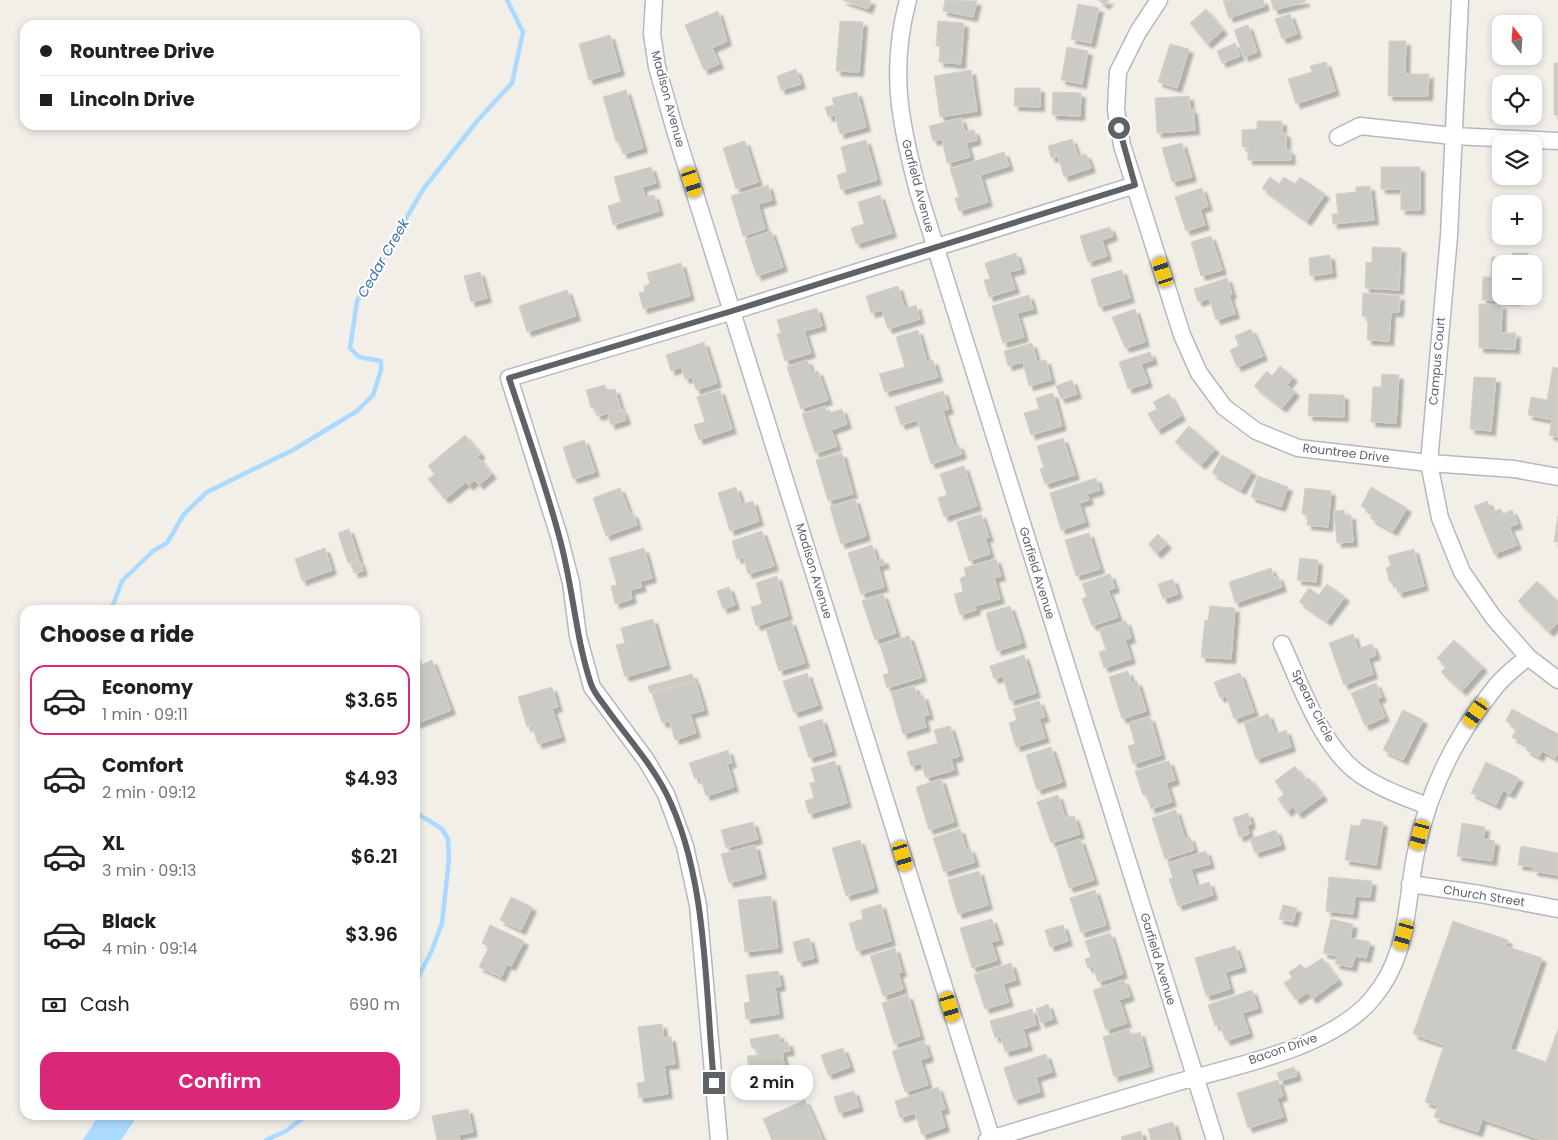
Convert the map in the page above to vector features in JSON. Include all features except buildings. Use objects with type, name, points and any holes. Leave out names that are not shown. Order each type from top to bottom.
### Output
[{"type":"street","name":"Madison Avenue","points":[[654,0],[652,34],[657,67],[990,1140]]},
{"type":"street","name":"Garfield Avenue","points":[[908,0],[901,23],[896,77],[901,122],[935,247],[1215,1140]]},
{"type":"street","name":"Rountree Drive","points":[[1159,0],[1138,32],[1118,72],[1116,110],[1122,146],[1182,335],[1199,373],[1224,407],[1256,431],[1298,448],[1429,463],[1514,470],[1558,477]]},
{"type":"street","name":"Campus Court","points":[[1460,0],[1449,236],[1429,463],[1440,518],[1462,572],[1492,617],[1528,656],[1558,680]]},
{"type":"street","points":[[1338,137],[1360,126],[1453,136],[1558,141]]},
{"type":"street","points":[[719,1140],[699,914],[687,853],[666,794],[646,760],[592,687],[580,643],[571,583],[560,536],[509,378],[732,311],[1135,185]]},
{"type":"street","name":"Spears Circle","points":[[1282,644],[1326,736],[1338,752],[1359,774],[1428,806]]},
{"type":"street","name":"Bacon Drive","points":[[990,1140],[1296,1047],[1345,1023],[1372,1000],[1395,967],[1404,935],[1410,884],[1428,806],[1446,760],[1494,688],[1528,656]]},
{"type":"street","name":"Church Street","points":[[1410,884],[1558,909]]},
{"type":"water","points":[[96,1120],[135,1120],[121,1140],[83,1140]]},
{"type":"waterway","name":"Cedar Creek","points":[[113,605],[122,581],[153,551],[167,543],[184,514],[207,492],[293,450],[357,411],[373,395],[381,370],[381,361],[359,357],[350,348],[357,301],[424,188],[478,120],[512,83],[523,32],[507,0]]},
{"type":"waterway","points":[[420,815],[442,829],[448,839],[449,859],[442,923],[432,950],[420,974]]},
{"type":"waterway","points":[[266,1140],[286,1131],[300,1120]]},
{"type":"route","points":[[714,1083],[698,905],[691,867],[681,830],[666,794],[646,760],[592,687],[578,636],[571,583],[560,536],[509,378],[732,311],[1135,185],[1122,146],[1119,128]]}]
